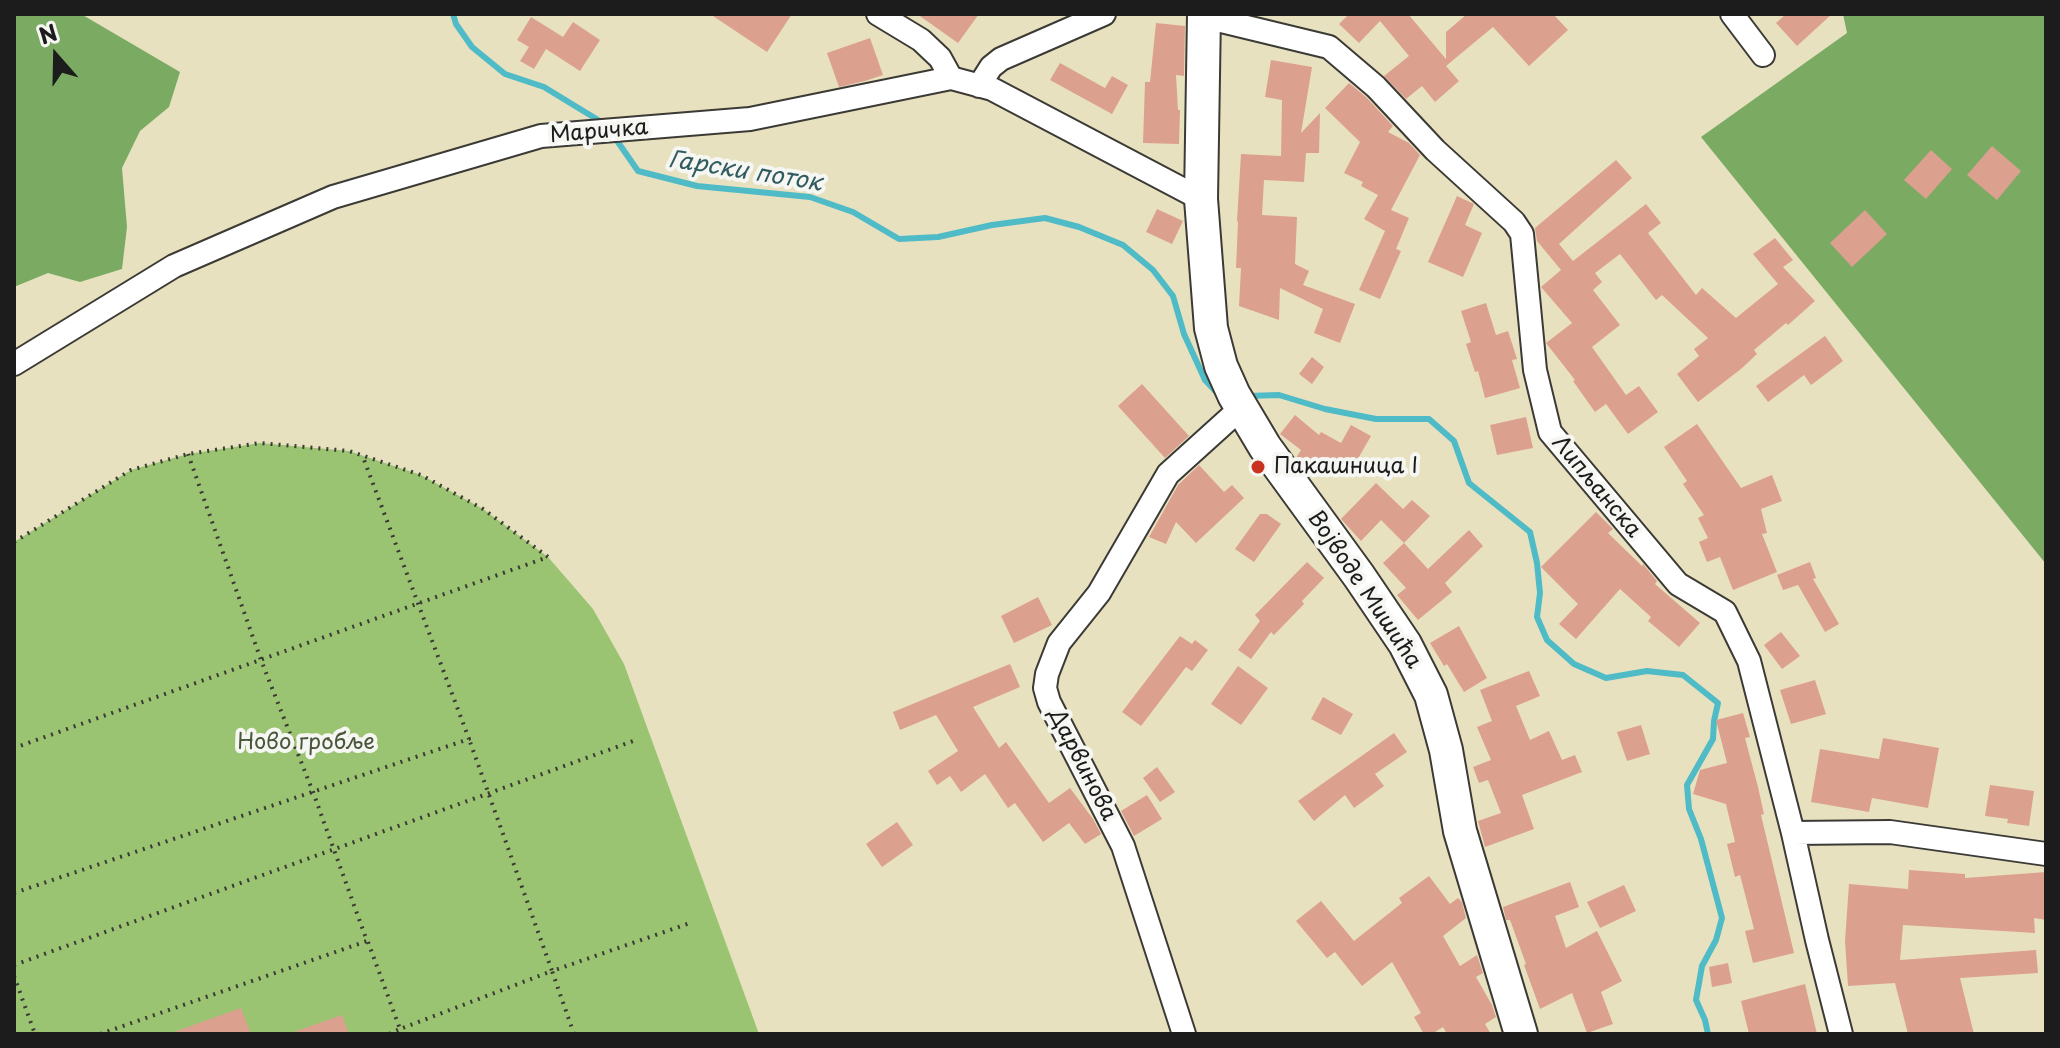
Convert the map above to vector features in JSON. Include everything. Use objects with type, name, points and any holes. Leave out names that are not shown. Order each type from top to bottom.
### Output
[{"type":"street","points":[[878,14],[921,40],[940,58],[951,78]]},
{"type":"street","points":[[979,86],[991,67],[1001,59],[1104,14]]},
{"type":"street","points":[[1732,14],[1763,55]]},
{"type":"street","name":"Војводе Мишића","points":[[1204,16],[1201,199],[1211,328],[1221,366],[1265,447],[1405,644],[1431,695],[1446,750],[1460,831],[1521,1034]]},
{"type":"street","name":"Липљанска","points":[[1204,16],[1329,47],[1376,87],[1435,150],[1514,222],[1522,234],[1535,370],[1550,432],[1678,584],[1725,612],[1749,661],[1841,1034]]},
{"type":"street","name":"Маричка","points":[[14,364],[174,266],[333,197],[541,136],[750,119],[951,78],[992,89],[1201,199]]},
{"type":"street","name":"Дарвинова","points":[[1184,1034],[1123,846],[1049,702],[1045,688],[1059,643],[1099,593],[1168,474],[1246,415]]},
{"type":"street","points":[[1793,833],[1890,832],[2046,854]]},
{"type":"path","points":[[14,542],[131,470],[188,454],[260,443],[349,451],[421,475],[483,509],[548,557],[14,748]]},
{"type":"path","points":[[188,454],[261,660],[400,1029]]},
{"type":"path","points":[[362,455],[469,739],[574,1034]]},
{"type":"path","points":[[14,893],[469,739]]},
{"type":"path","points":[[14,965],[636,740]]},
{"type":"path","points":[[389,1034],[552,971],[693,922]]},
{"type":"path","points":[[100,1034],[367,941]]},
{"type":"path","points":[[14,976],[35,1034]]},
{"type":"path","points":[[408,1025],[411,1034]]},
{"type":"green space","points":[[14,14],[81,14],[180,72],[169,107],[140,131],[122,168],[127,227],[122,269],[80,282],[48,273],[14,287]]},
{"type":"green space","points":[[1843,14],[2046,14],[2046,564],[1701,137],[1847,33]]},
{"type":"green space","name":"Ново гробље","points":[[260,443],[349,451],[421,475],[483,509],[548,557],[593,609],[624,664],[759,1034],[14,1034],[14,542],[131,470],[188,454]]},
{"type":"building","points":[[710,14],[792,14],[767,52]]},
{"type":"building","points":[[917,14],[979,14],[958,43]]},
{"type":"building","points":[[1349,14],[1408,14],[1446,59],[1446,32],[1467,14],[1553,14],[1568,30],[1529,66],[1493,27],[1446,66],[1459,81],[1435,102],[1422,86],[1406,99],[1384,76],[1409,56],[1380,21],[1359,43],[1339,24]]},
{"type":"building","points":[[1786,14],[1832,14],[1797,46],[1776,23]]},
{"type":"building","points":[[531,17],[563,37],[573,22],[600,40],[580,71],[546,49],[534,69],[520,61],[529,47],[517,40]]},
{"type":"building","points":[[1156,23],[1185,26],[1184,76],[1176,75],[1180,110],[1179,144],[1143,143],[1145,82],[1150,82]]},
{"type":"building","points":[[870,38],[883,75],[839,87],[827,53]]},
{"type":"building","points":[[1271,60],[1312,67],[1301,133],[1320,113],[1319,153],[1306,153],[1304,182],[1264,180],[1262,215],[1297,217],[1295,264],[1309,271],[1303,285],[1355,304],[1340,343],[1314,333],[1323,309],[1280,288],[1279,320],[1239,306],[1241,268],[1236,268],[1241,154],[1281,156],[1282,100],[1265,97]]},
{"type":"building","points":[[1060,63],[1105,88],[1112,76],[1128,85],[1112,114],[1050,80]]},
{"type":"building","points":[[1349,83],[1393,126],[1388,132],[1409,143],[1420,155],[1391,210],[1409,218],[1396,249],[1401,251],[1380,299],[1359,290],[1385,231],[1364,219],[1378,195],[1361,186],[1363,182],[1344,173],[1360,142],[1325,108]]},
{"type":"building","points":[[1992,146],[2021,171],[1997,200],[1967,175]]},
{"type":"building","points":[[1931,150],[1952,169],[1926,199],[1904,180]]},
{"type":"building","points":[[1616,160],[1632,178],[1559,244],[1573,261],[1646,204],[1661,223],[1648,233],[1696,295],[1702,288],[1736,318],[1778,284],[1753,254],[1775,238],[1793,260],[1783,267],[1815,301],[1754,350],[1757,354],[1741,369],[1698,402],[1677,374],[1699,356],[1694,349],[1708,338],[1662,295],[1656,300],[1620,254],[1595,273],[1602,282],[1593,290],[1620,325],[1592,347],[1626,395],[1639,386],[1658,412],[1628,434],[1606,404],[1595,412],[1546,343],[1572,323],[1541,287],[1561,270],[1537,241],[1535,228]]},
{"type":"building","points":[[1457,196],[1474,204],[1465,225],[1482,233],[1463,277],[1428,262]]},
{"type":"building","points":[[1157,209],[1183,221],[1172,244],[1146,232]]},
{"type":"building","points":[[1865,210],[1887,234],[1852,267],[1830,243]]},
{"type":"building","points":[[1486,303],[1496,335],[1508,331],[1517,359],[1512,360],[1520,388],[1485,398],[1466,344],[1471,342],[1461,311]]},
{"type":"building","points":[[1825,336],[1843,361],[1811,385],[1804,375],[1768,402],[1756,386]]},
{"type":"building","points":[[1312,357],[1324,367],[1312,384],[1299,374]]},
{"type":"building","points":[[1142,384],[1189,436],[1165,458],[1118,406]]},
{"type":"building","points":[[1295,415],[1319,435],[1321,432],[1341,443],[1351,425],[1371,436],[1352,469],[1340,462],[1328,466],[1322,476],[1301,464],[1296,458],[1301,450],[1280,434]]},
{"type":"building","points":[[1526,417],[1533,448],[1497,455],[1490,425]]},
{"type":"building","points":[[1697,424],[1741,488],[1772,475],[1782,501],[1761,509],[1767,533],[1762,534],[1777,572],[1733,590],[1720,557],[1707,562],[1699,542],[1708,538],[1698,518],[1704,515],[1683,484],[1687,481],[1664,447]]},
{"type":"building","points":[[1199,465],[1224,492],[1232,485],[1244,498],[1196,543],[1176,522],[1166,544],[1149,537],[1178,485]]},
{"type":"building","points":[[1376,483],[1403,509],[1412,500],[1430,516],[1404,543],[1381,520],[1361,541],[1341,519]]},
{"type":"building","points":[[1596,512],[1613,529],[1608,533],[1643,564],[1657,581],[1655,584],[1700,623],[1679,647],[1648,621],[1651,617],[1620,589],[1576,639],[1559,624],[1578,604],[1541,567]]},
{"type":"building","points":[[1260,514],[1267,514],[1281,524],[1254,562],[1235,549]]},
{"type":"building","points":[[1469,530],[1483,546],[1445,583],[1452,592],[1418,620],[1397,595],[1406,588],[1383,563],[1404,543],[1428,569]]},
{"type":"building","points":[[1307,562],[1324,578],[1274,635],[1271,632],[1251,659],[1238,650],[1260,621],[1255,615]]},
{"type":"building","points":[[1810,562],[1816,578],[1813,579],[1839,624],[1825,632],[1798,585],[1783,590],[1777,575]]},
{"type":"building","points":[[1038,597],[1052,625],[1014,643],[1001,616]]},
{"type":"building","points":[[1459,626],[1487,678],[1464,692],[1430,643]]},
{"type":"building","points":[[1781,632],[1800,656],[1782,669],[1764,645]]},
{"type":"building","points":[[1180,636],[1192,644],[1195,640],[1208,650],[1192,671],[1186,667],[1141,726],[1122,712]]},
{"type":"building","points":[[1010,664],[1020,687],[973,707],[999,748],[1006,742],[1049,803],[1070,788],[1101,834],[1085,844],[1069,823],[1043,842],[1015,803],[1008,808],[985,774],[961,792],[950,776],[937,785],[928,771],[958,751],[936,715],[900,730],[893,712]]},
{"type":"building","points":[[1238,666],[1268,688],[1241,725],[1211,704]]},
{"type":"building","points":[[1529,671],[1540,696],[1516,706],[1530,740],[1549,731],[1562,760],[1575,755],[1582,772],[1522,795],[1534,829],[1485,847],[1478,821],[1501,813],[1488,780],[1479,783],[1473,767],[1491,760],[1477,727],[1492,721],[1480,690]]},
{"type":"building","points":[[1815,680],[1826,714],[1791,724],[1780,690]]},
{"type":"building","points":[[1323,697],[1353,714],[1341,735],[1311,719]]},
{"type":"building","points":[[1743,713],[1750,737],[1745,738],[1764,814],[1761,815],[1794,953],[1753,963],[1745,931],[1754,929],[1740,875],[1735,877],[1727,844],[1735,842],[1726,804],[1693,794],[1700,770],[1727,763],[1716,720]]},
{"type":"building","points":[[1641,725],[1650,754],[1627,761],[1617,732]]},
{"type":"building","points":[[1394,733],[1407,752],[1375,774],[1384,786],[1354,808],[1345,795],[1314,821],[1298,801]]},
{"type":"building","points":[[1883,738],[1939,748],[1928,808],[1872,798],[1869,812],[1811,802],[1820,749],[1879,759]]},
{"type":"building","points":[[1157,767],[1175,792],[1160,802],[1143,778]]},
{"type":"building","points":[[1990,785],[2034,791],[2029,826],[1985,816]]},
{"type":"building","points":[[1147,795],[1162,819],[1134,836],[1121,811]]},
{"type":"building","points":[[897,822],[913,845],[882,867],[866,844]]},
{"type":"building","points":[[1909,870],[1965,874],[1965,878],[2046,872],[2046,920],[2034,918],[2035,933],[1903,925],[1900,960],[2036,950],[2038,973],[1960,978],[1974,1034],[1908,1034],[1895,983],[1848,986],[1845,941],[1849,884],[1908,889]]},
{"type":"building","points":[[1429,876],[1450,904],[1458,898],[1462,902],[1466,918],[1443,936],[1460,966],[1477,955],[1483,973],[1476,977],[1496,1017],[1485,1024],[1491,1034],[1447,1034],[1443,1027],[1432,1034],[1424,1034],[1414,1017],[1421,1013],[1392,962],[1362,986],[1335,952],[1327,958],[1296,921],[1321,901],[1354,941],[1402,903],[1399,898]]},
{"type":"building","points":[[1570,882],[1579,907],[1555,916],[1566,948],[1597,931],[1622,981],[1601,992],[1613,1024],[1587,1033],[1572,993],[1540,1009],[1503,907]]},
{"type":"building","points":[[1624,885],[1636,911],[1600,928],[1587,902]]},
{"type":"building","points":[[1728,963],[1732,983],[1712,987],[1709,967]]},
{"type":"building","points":[[1805,984],[1817,1034],[1749,1034],[1741,1001]]},
{"type":"building","points":[[241,1008],[251,1034],[174,1032]]},
{"type":"building","points":[[342,1015],[349,1034],[294,1032]]},
{"type":"waterway","name":"Гарски поток","points":[[453,14],[472,47],[505,74],[544,87],[603,123]]},
{"type":"waterway","name":"Гарски поток","points":[[613,135],[638,171],[697,186],[810,197],[853,212],[899,239],[938,237],[1045,218],[1079,227],[1123,245],[1153,270],[1173,296],[1184,334],[1205,380],[1218,394]]},
{"type":"waterway","name":"Гарски поток","points":[[1247,396],[1279,395],[1325,409],[1376,419],[1429,419],[1454,441],[1469,483],[1530,532],[1540,593],[1537,617],[1547,640],[1574,664],[1606,678],[1647,671],[1683,675],[1718,703],[1713,739],[1687,785],[1689,809],[1701,839],[1722,918],[1716,940],[1702,966],[1696,1000],[1708,1034]]},
{"type":"place","name":"Пакашница I","points":[[1258,467]]}]
